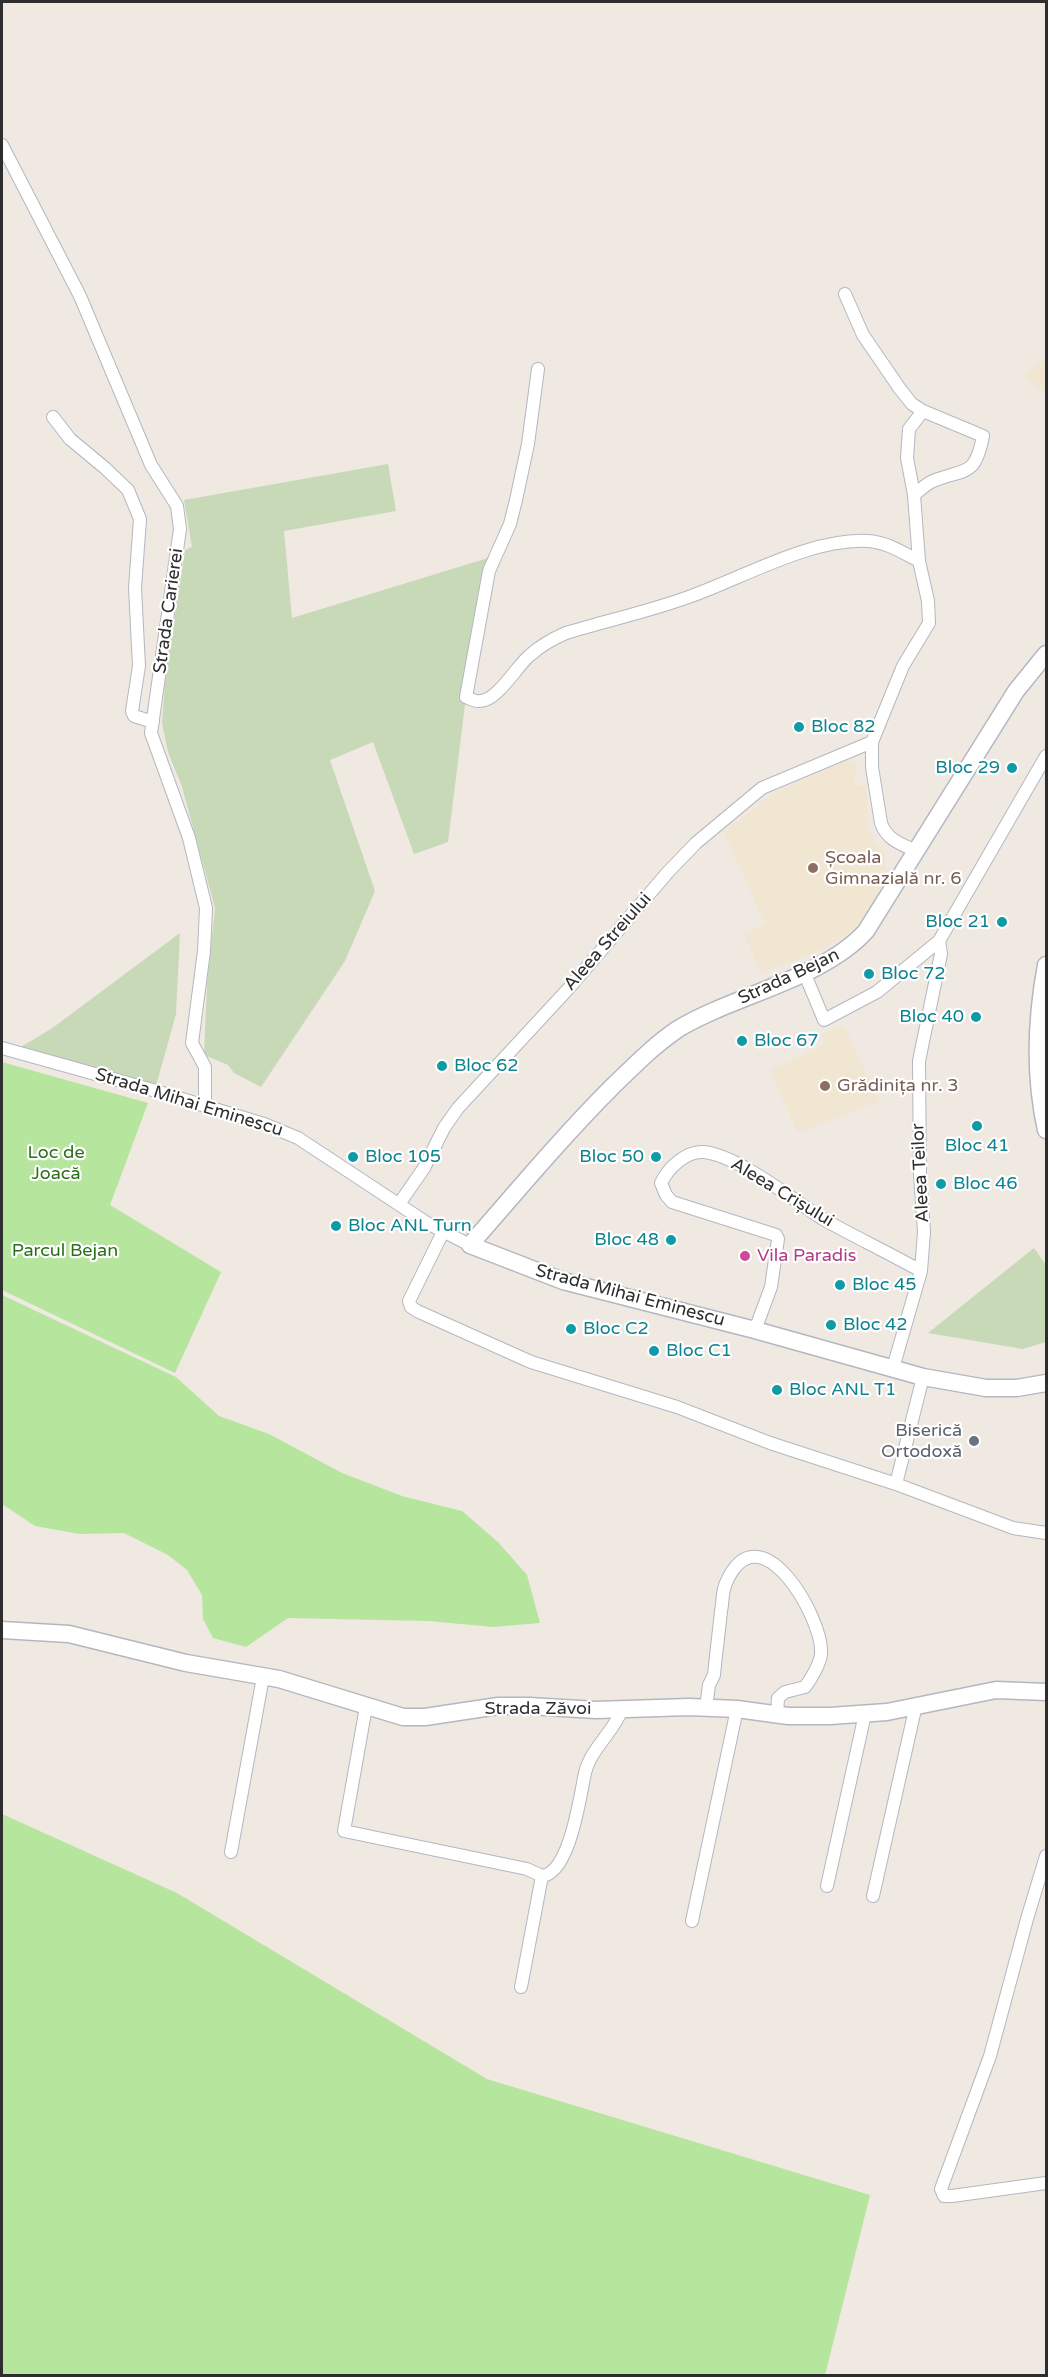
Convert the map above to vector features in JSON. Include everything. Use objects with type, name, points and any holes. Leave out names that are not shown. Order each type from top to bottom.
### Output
[{"type":"street","name":"Strada Carierei","points":[[2,145],[80,296],[151,465],[177,506],[180,529],[152,733],[156,751],[166,769],[189,838],[206,908],[204,951],[192,1043],[205,1068],[205,1106]]},
{"type":"street","points":[[845,294],[863,334],[912,404],[922,411],[983,436],[979,455],[972,465],[960,474],[933,481],[914,495]]},
{"type":"street","points":[[538,369],[528,444],[516,500],[510,524],[489,571],[466,697],[481,702],[487,700],[503,686],[528,656],[556,638],[691,596],[796,553],[842,543],[869,541],[892,547],[919,561]]},
{"type":"street","points":[[916,851],[891,839],[884,832],[872,767],[872,742],[903,666],[929,623],[928,601],[919,561],[914,495],[907,458],[909,429],[922,411]]},
{"type":"street","points":[[52,417],[70,439],[128,490],[140,519],[135,588],[138,666],[132,711],[134,716],[153,722]]},
{"type":"street","name":"Strada Bejan","points":[[470,1245],[596,1104],[663,1040],[699,1018],[842,954],[855,944],[866,931],[1016,691],[1047,654]]},
{"type":"street","name":"Aleea Streiului","points":[[399,1204],[424,1168],[444,1128],[458,1108],[612,940],[668,872],[696,843],[762,789],[872,742]]},
{"type":"street","name":"Aleea Teilor","points":[[804,972],[824,1020],[877,992],[939,941],[1047,756]]},
{"type":"street","name":"Aleea Teilor","points":[[893,1368],[921,1271],[924,1232],[920,1174],[919,1061],[941,954],[939,941]]},
{"type":"street","points":[[1047,965],[1040,1011],[1038,1067],[1047,1130]]},
{"type":"street","name":"Strada Mihai Eminescu","points":[[2,1048],[205,1106],[264,1124],[298,1138],[443,1232],[509,1262],[563,1281],[755,1330],[923,1377],[986,1389],[1017,1388],[1047,1383]]},
{"type":"street","name":"Aleea Crișului","points":[[755,1330],[771,1287],[778,1239],[776,1235],[672,1202],[666,1195],[662,1183],[673,1167],[691,1153],[710,1153],[736,1163],[825,1220],[921,1271]]},
{"type":"street","points":[[443,1232],[409,1301],[411,1307],[417,1311],[531,1362],[677,1407],[770,1443],[896,1484],[1013,1528],[1047,1533]]},
{"type":"street","points":[[896,1484],[923,1377]]},
{"type":"street","points":[[706,1708],[709,1685],[714,1675],[724,1586],[742,1562],[758,1557],[773,1562],[793,1586],[812,1621],[821,1651],[819,1660],[805,1687],[785,1692],[778,1698],[777,1715]]},
{"type":"street","name":"Strada Zăvoi","points":[[2,1630],[69,1634],[186,1663],[305,1686],[403,1717],[424,1717],[498,1706],[622,1709],[706,1708],[737,1709],[777,1715],[830,1716],[865,1714],[996,1690],[1047,1692]]},
{"type":"street","points":[[231,1852],[263,1677]]},
{"type":"street","points":[[873,1896],[916,1705]]},
{"type":"street","points":[[366,1707],[344,1831],[517,1866],[542,1876],[552,1873],[569,1846],[586,1770],[595,1750],[620,1717],[622,1709]]},
{"type":"street","points":[[692,1921],[737,1709]]},
{"type":"street","points":[[828,1886],[865,1714]]},
{"type":"street","points":[[1047,1856],[1027,1919],[990,2056],[941,2189],[944,2196],[952,2196],[1047,2183]]},
{"type":"street","points":[[521,1988],[542,1876]]},
{"type":"shaded area","points":[[1046,357],[1046,394],[1023,376]]},
{"type":"shaded area","name":"Școala Gimnazială nr. 6","points":[[849,760],[857,763],[854,786],[866,786],[868,826],[875,843],[885,852],[884,864],[890,872],[867,915],[846,935],[816,952],[762,973],[744,935],[765,924],[724,832],[775,792]]},
{"type":"shaded area","name":"Grădinița nr. 3","points":[[843,1024],[880,1101],[798,1133],[770,1071],[825,1044],[821,1034]]},
{"type":"green space","points":[[388,464],[396,511],[284,531],[292,618],[488,558],[466,697],[448,842],[414,854],[373,742],[330,760],[375,891],[345,961],[261,1087],[234,1073],[228,1065],[204,1055],[207,984],[215,908],[182,787],[168,752],[162,723],[165,683],[185,550],[192,547],[184,500]]},
{"type":"green space","points":[[180,933],[176,1014],[156,1086],[19,1048],[51,1029]]},
{"type":"green space","name":"Parcul Bejan","points":[[2,1062],[148,1103],[110,1205],[221,1272],[175,1373],[2,1290]]},
{"type":"green space","points":[[1034,1248],[1046,1265],[1046,1342],[1023,1349],[928,1333]]},
{"type":"green space","points":[[2,1295],[176,1377],[219,1416],[269,1434],[342,1473],[402,1496],[462,1511],[498,1542],[527,1575],[540,1623],[493,1627],[428,1621],[288,1618],[246,1647],[213,1638],[203,1619],[202,1595],[187,1570],[168,1555],[124,1533],[80,1534],[35,1526],[2,1504]]},
{"type":"green space","points":[[2,1814],[177,1893],[487,2079],[870,2195],[825,2375],[2,2375]]},
{"type":"place","name":"Bloc 82","points":[[799,727]]},
{"type":"place","name":"Bloc 29","points":[[1012,768]]},
{"type":"place","name":"Școala Gimnazială nr. 6","points":[[813,868]]},
{"type":"place","name":"Bloc 21","points":[[1002,922]]},
{"type":"place","name":"Bloc 72","points":[[869,974]]},
{"type":"place","name":"Bloc 40","points":[[976,1017]]},
{"type":"place","name":"Bloc 67","points":[[742,1041]]},
{"type":"place","name":"Bloc 62","points":[[442,1066]]},
{"type":"place","name":"Grădinița nr. 3","points":[[825,1086]]},
{"type":"place","name":"Bloc 41","points":[[977,1126]]},
{"type":"place","name":"Bloc 105","points":[[353,1157]]},
{"type":"place","name":"Bloc 50","points":[[656,1157]]},
{"type":"place","name":"Bloc 46","points":[[941,1184]]},
{"type":"place","name":"Bloc ANL Turn","points":[[336,1226]]},
{"type":"place","name":"Bloc 48","points":[[671,1240]]},
{"type":"place","name":"Vila Paradis","points":[[745,1256]]},
{"type":"place","name":"Bloc 45","points":[[840,1285]]},
{"type":"place","name":"Bloc 42","points":[[831,1325]]},
{"type":"place","name":"Bloc C2","points":[[571,1329]]},
{"type":"place","name":"Bloc C1","points":[[654,1351]]},
{"type":"place","name":"Bloc ANL T1","points":[[777,1390]]},
{"type":"place","name":"Biserică Ortodoxă","points":[[974,1441]]},
{"type":"park label","name":"Loc de Joacă","points":[[56,1163]]}]
